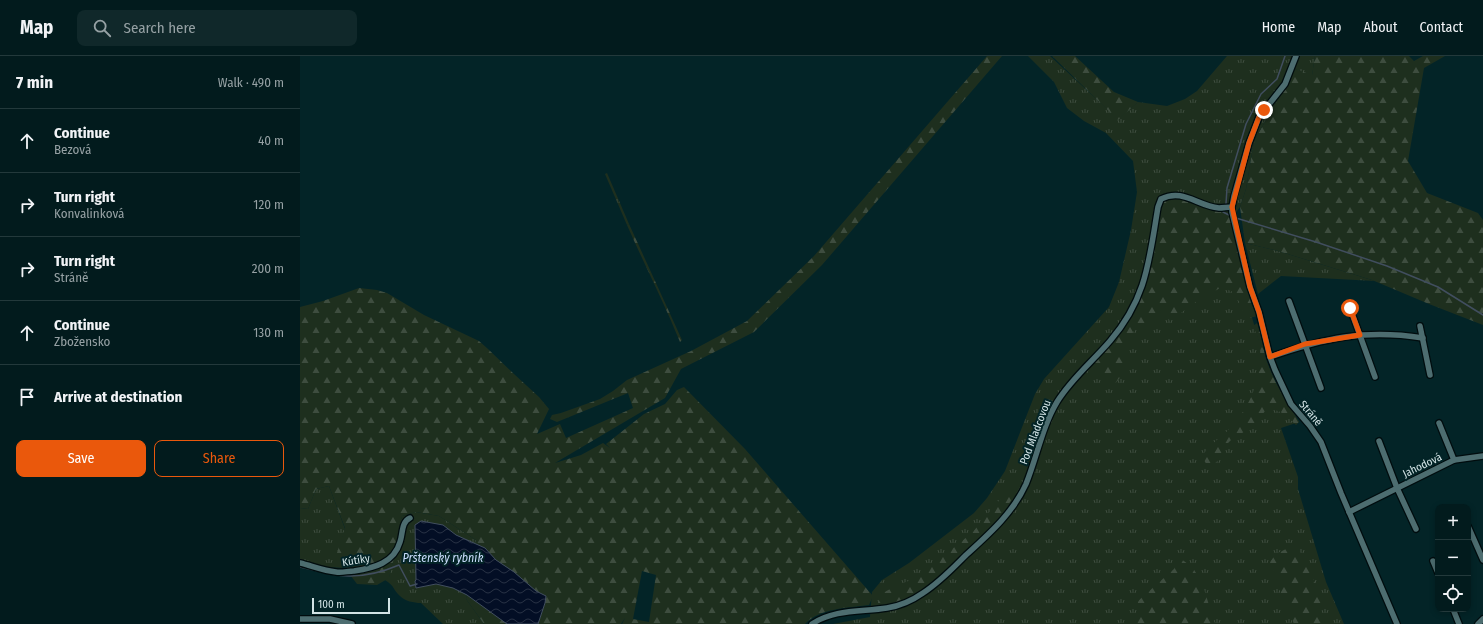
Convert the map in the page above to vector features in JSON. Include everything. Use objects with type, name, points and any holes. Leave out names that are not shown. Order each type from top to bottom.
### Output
[{"type":"street","points":[[1232,207],[1254,128],[1264,110],[1281,92],[1296,56]]},
{"type":"street","name":"Pod Mladcovou","points":[[812,624],[832,615],[889,608],[911,600],[925,592],[944,577],[998,525],[1016,503],[1025,484],[1049,419],[1063,392],[1111,340],[1124,323],[1137,301],[1146,277],[1158,207],[1161,199],[1169,195],[1179,195],[1218,208],[1232,207]]},
{"type":"street","name":"Stráně","points":[[1232,207],[1246,273],[1259,312],[1270,357],[1291,404],[1310,426],[1321,442],[1397,624]]},
{"type":"street","points":[[1289,301],[1321,388]]},
{"type":"street","points":[[1350,308],[1375,377]]},
{"type":"street","points":[[1420,326],[1430,375]]},
{"type":"street","points":[[1270,357],[1305,344],[1360,335],[1394,335],[1423,338]]},
{"type":"street","name":"Jahodová","points":[[1439,423],[1454,460]]},
{"type":"street","name":"Jahodová","points":[[1379,441],[1397,488],[1416,529]]},
{"type":"street","name":"Jahodová","points":[[1349,512],[1454,460],[1483,456]]},
{"type":"street","name":"Kútíky","points":[[300,563],[337,573],[374,568],[393,556],[401,540],[404,523],[406,519],[410,518]]},
{"type":"street","points":[[1471,533],[1483,560]]},
{"type":"street","points":[[1433,561],[1435,566]]},
{"type":"street","points":[[1454,612],[1459,624]]},
{"type":"street","points":[[300,619],[330,619],[352,624]]},
{"type":"street","points":[[1478,624],[1483,619]]},
{"type":"green space","points":[[987,56],[1002,56],[822,265],[754,332],[681,369],[665,398],[555,463],[581,455],[603,443],[610,448],[606,444],[644,414],[665,404],[677,390],[684,387],[745,449],[873,596],[869,605],[843,608],[826,612],[811,619],[805,624],[622,624],[625,618],[621,624],[484,624],[466,599],[476,540],[439,516],[416,512],[402,516],[397,546],[389,578],[377,585],[357,584],[336,556],[345,528],[329,486],[316,489],[308,509],[300,508],[300,307],[323,301],[359,288],[387,293],[424,315],[479,341],[539,397],[549,409],[537,434],[560,424],[566,438],[633,408],[628,393],[557,422],[550,419],[552,415],[600,399],[627,380],[691,351],[747,321],[814,256]],"holes":[[[642,571],[656,575],[649,622],[633,619]]]},
{"type":"green space","points":[[1028,56],[1050,56],[1118,119],[1138,102],[1167,106],[1185,99],[1197,91],[1227,56],[1315,56],[1312,76],[1295,69],[1254,141],[1246,189],[1240,207],[1229,221],[1247,299],[1263,351],[1285,400],[1299,422],[1281,428],[1298,477],[1298,489],[1326,582],[1344,624],[833,624],[870,617],[872,592],[882,580],[909,563],[974,513],[987,498],[1005,471],[1035,394],[1044,379],[1109,307],[1119,282],[1131,230],[1137,192],[1133,161],[1106,133],[1084,121],[1067,108],[1054,82]]},
{"type":"green space","points":[[1052,56],[1075,56],[1114,92],[1138,102],[1118,120]]},
{"type":"green space","points":[[1315,56],[1409,56],[1414,61],[1423,56],[1445,56],[1424,68],[1408,161],[1427,193],[1478,213],[1483,220],[1483,325],[1372,280],[1278,251],[1245,243],[1240,207],[1246,189],[1254,141],[1295,69],[1312,75]]},
{"type":"green space","points":[[607,173],[629,224],[627,225],[605,174]]},
{"type":"green space","points":[[1175,198],[1217,211],[1229,210],[1251,303],[1257,316],[1250,318],[1243,311],[1235,293],[1222,287],[1197,301],[1170,321],[1163,310],[1144,331],[1136,328],[1122,347],[1132,363],[1114,385],[1092,361],[1124,328],[1141,299],[1155,251],[1164,201]]},
{"type":"green space","points":[[629,224],[682,340],[680,342],[627,225]]},
{"type":"green space","points":[[1245,243],[1278,251],[1375,281],[1281,276],[1258,294]]},
{"type":"green space","points":[[1257,323],[1270,370],[1299,422],[1296,425],[1279,411],[1266,410],[1250,429],[1234,437],[1223,448],[1220,459],[1211,466],[1207,465],[1202,457],[1211,445],[1226,432],[1237,419],[1244,410],[1254,391],[1260,358],[1260,344],[1253,326]]},
{"type":"green space","points":[[1022,473],[1020,488],[998,519],[958,561],[919,592],[890,605],[879,607],[878,602],[881,594],[915,578],[972,533]]},
{"type":"green space","points":[[329,486],[345,529],[337,556],[345,568],[327,567],[300,560],[300,508],[308,509],[316,489]]},
{"type":"green space","points":[[416,512],[439,516],[476,540],[466,599],[484,624],[443,624],[421,603],[415,603],[402,598],[391,584],[385,580],[389,577],[397,546],[402,516]]},
{"type":"green space","points":[[1286,549],[1299,550],[1312,575],[1320,597],[1323,624],[1294,624],[1270,562],[1276,554]]},
{"type":"green space","points":[[1180,558],[1193,568],[1202,583],[1215,624],[1134,624],[1136,620],[1138,601],[1174,569]]},
{"type":"water","name":"Prštenský rybník","points":[[421,521],[443,525],[456,535],[485,548],[496,560],[514,572],[536,591],[546,596],[538,624],[507,624],[467,595],[453,588],[436,584],[416,588],[415,525]]},
{"type":"waterway","points":[[1226,204],[1227,188],[1246,124],[1261,94],[1277,79],[1285,56]]},
{"type":"waterway","points":[[1223,212],[1231,216]]},
{"type":"waterway","points":[[1236,218],[1316,242],[1387,266],[1438,287],[1483,315]]},
{"type":"waterway","points":[[331,574],[348,576],[366,575],[399,565],[410,586],[417,584]]},
{"type":"waterway","points":[[300,567],[318,571]]},
{"type":"route","points":[[1264,110],[1254,128],[1249,143],[1232,207],[1235,226],[1250,287],[1259,312],[1270,357],[1305,344],[1345,336],[1360,335],[1350,308]]}]
